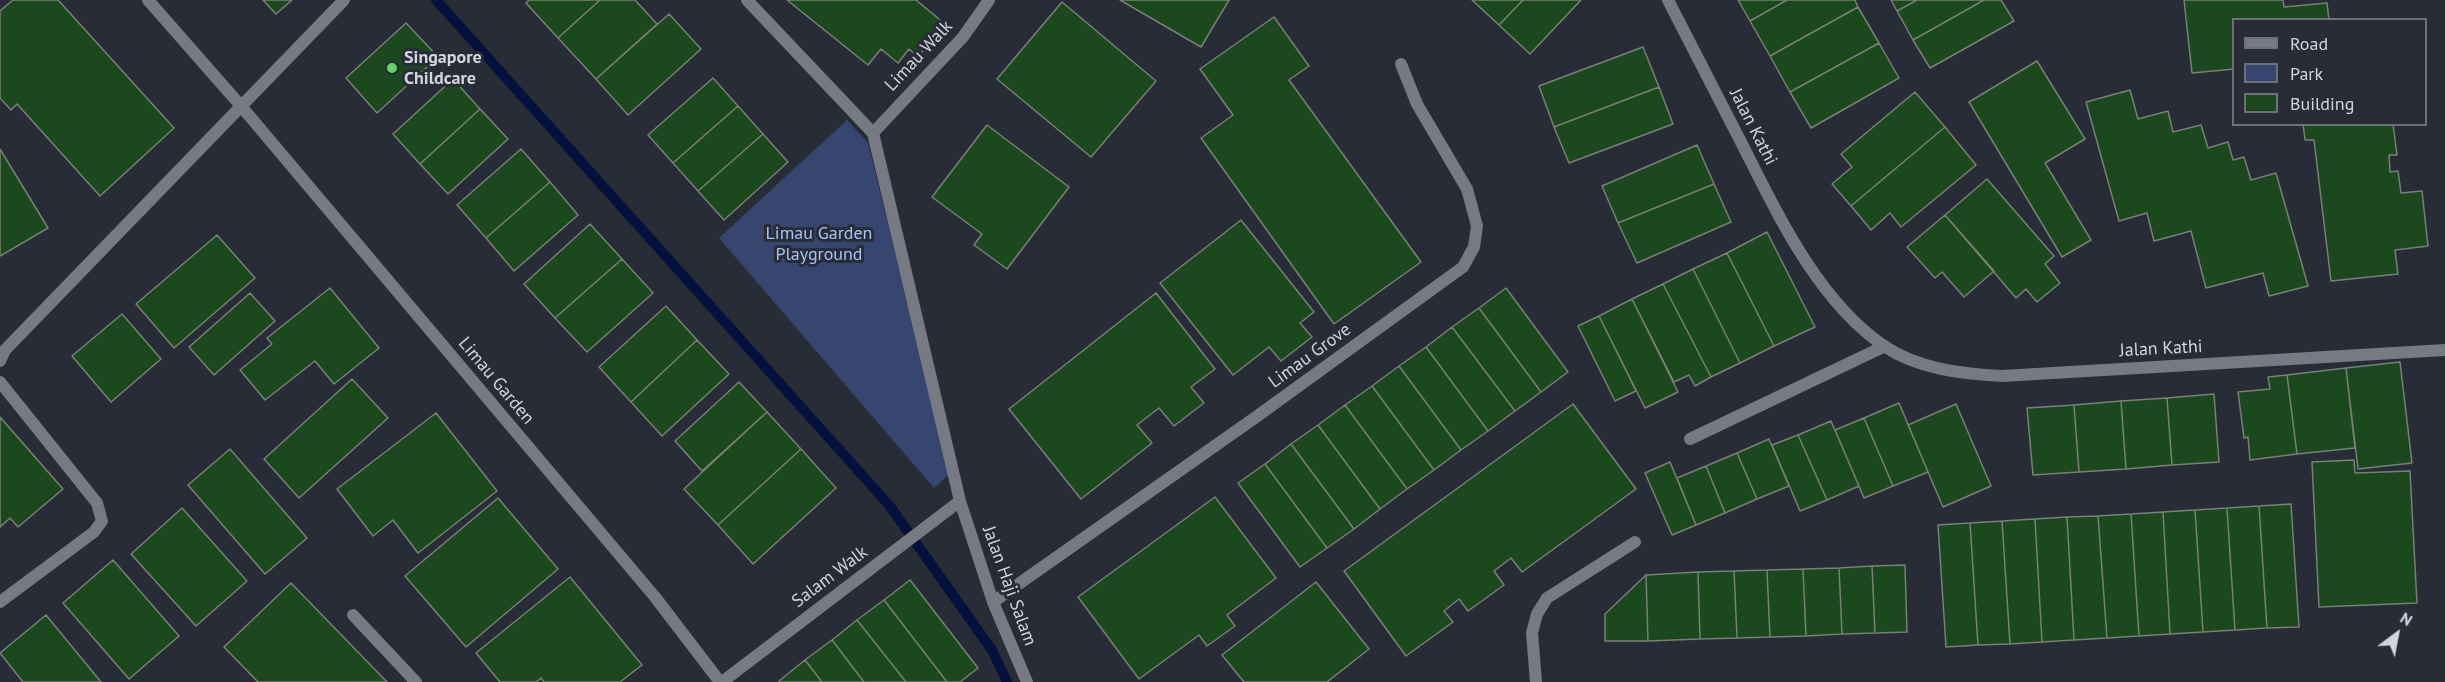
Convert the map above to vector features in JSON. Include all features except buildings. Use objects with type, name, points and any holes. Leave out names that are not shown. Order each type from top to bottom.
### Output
[{"type":"street","name":"Limau Garden","points":[[148,0],[655,597],[721,682]]},
{"type":"street","points":[[2,352],[344,0]]},
{"type":"street","points":[[747,0],[873,133],[960,501]]},
{"type":"street","name":"Limau Walk","points":[[873,133],[963,37],[989,0]]},
{"type":"street","name":"Jalan Kathi","points":[[1668,0],[1784,226],[1844,311],[1885,346],[1920,363],[1969,375],[2002,376],[2445,350]]},
{"type":"street","name":"Limau Grove","points":[[993,602],[1257,417],[1463,267],[1474,247],[1477,226],[1467,189],[1417,104],[1401,64]]},
{"type":"street","points":[[1690,440],[1885,346]]},
{"type":"street","points":[[0,382],[97,503],[102,521],[94,532],[0,602]]},
{"type":"street","name":"Jalan Haji Salam","points":[[960,501],[993,602],[1026,682]]},
{"type":"street","name":"Salam Walk","points":[[721,682],[960,501]]},
{"type":"street","points":[[1536,682],[1533,633],[1537,614],[1547,598],[1635,542]]},
{"type":"street","points":[[353,615],[416,682]]},
{"type":"green space","name":"Limau Garden Playground","points":[[847,120],[868,143],[949,474],[934,488],[719,238]]},
{"type":"waterway","points":[[436,0],[889,505],[992,650],[1007,682]]},
{"type":"place","name":"Singapore Childcare","points":[[392,68]]}]
